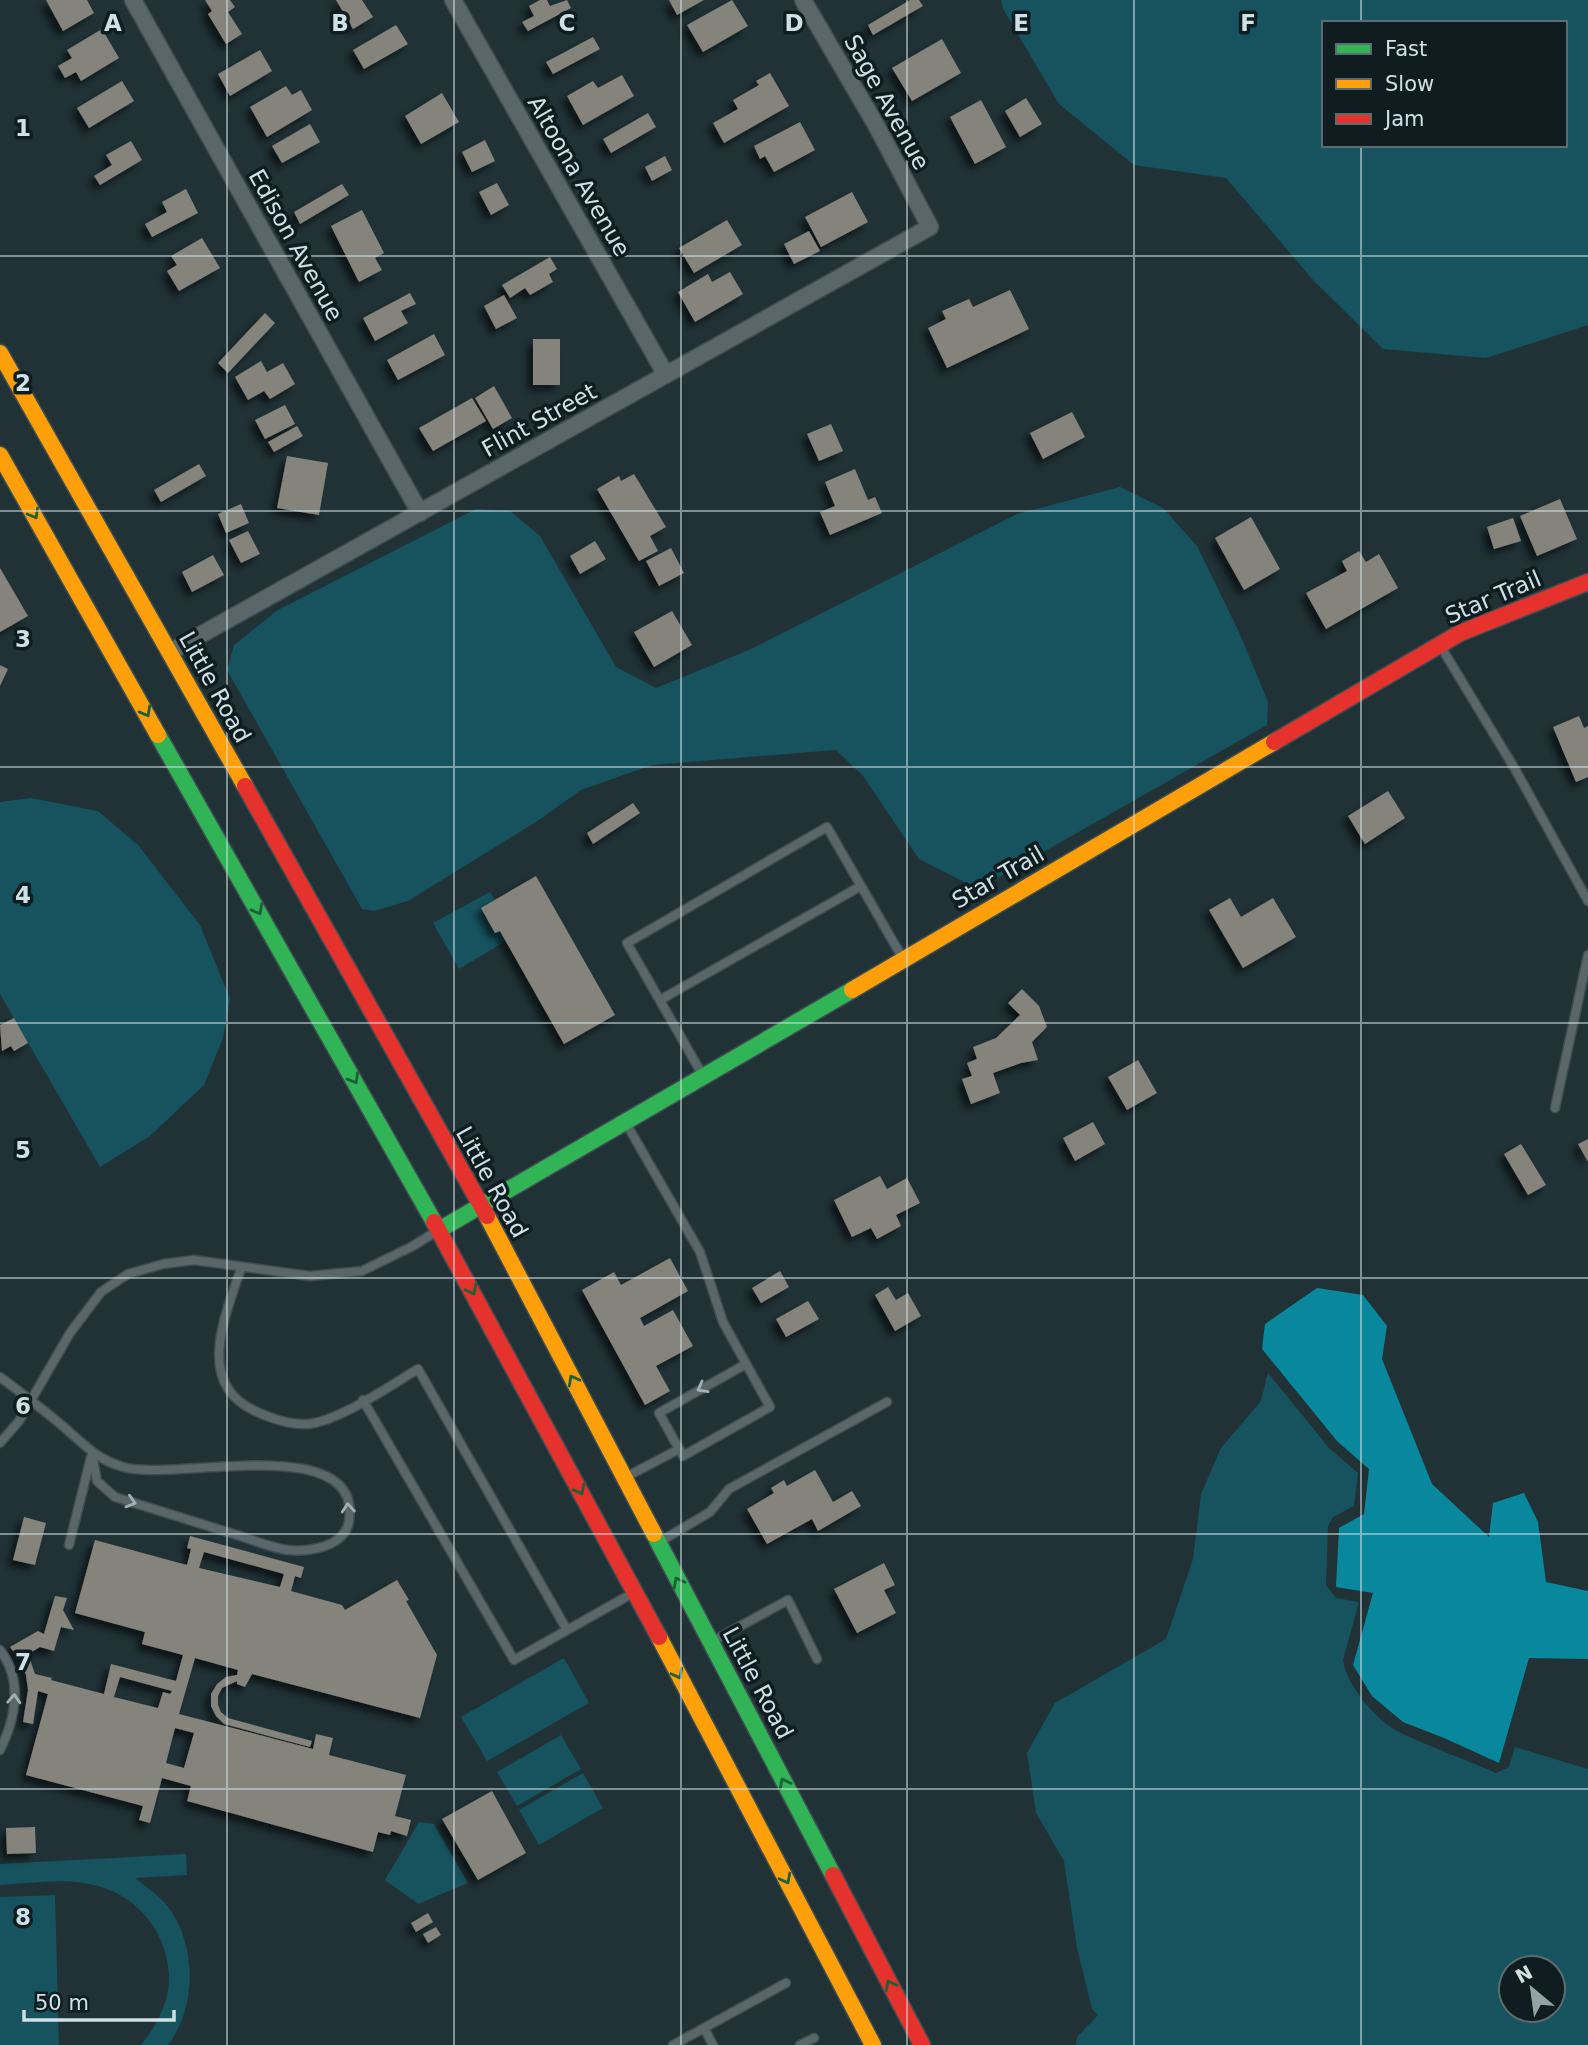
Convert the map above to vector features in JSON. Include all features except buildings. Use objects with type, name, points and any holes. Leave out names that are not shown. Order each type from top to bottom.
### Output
[{"type":"main road","name":"Little Road","points":[[0,353],[482,1208],[922,2045]]},
{"type":"main road","points":[[0,454],[439,1230],[635,1592],[873,2045]]},
{"type":"main road","name":"Star Trail","points":[[439,1230],[482,1208],[1440,644],[1460,633],[1588,582]]},
{"type":"street","name":"Edison Avenue","points":[[133,0],[420,513]]},
{"type":"street","name":"Altoona Avenue","points":[[453,0],[666,375]]},
{"type":"street","name":"Sage Avenue","points":[[803,0],[876,125],[930,227]]},
{"type":"street","name":"Flint Street","points":[[170,652],[930,227]]},
{"type":"lane","points":[[1440,644],[1515,769],[1588,901]]},
{"type":"lane","points":[[704,1077],[626,943],[827,827],[903,959]]},
{"type":"lane","points":[[660,1000],[861,886]]},
{"type":"lane","points":[[1555,1108],[1588,955]]},
{"type":"lane","points":[[626,1122],[700,1252],[723,1322],[770,1407],[683,1456],[659,1413],[746,1364]]},
{"type":"lane","points":[[0,1443],[19,1421],[70,1333],[101,1292],[128,1274],[163,1264],[194,1260],[310,1276],[362,1271],[439,1230]]},
{"type":"lane","points":[[241,1268],[221,1331],[217,1359],[226,1388],[246,1407],[272,1419],[307,1424],[335,1416],[418,1369],[567,1630]]},
{"type":"lane","points":[[0,1377],[70,1432],[92,1454],[124,1468],[159,1471],[289,1465],[324,1473],[341,1485],[350,1503],[349,1524],[340,1538],[320,1549],[287,1550],[115,1497],[97,1481],[92,1454]]},
{"type":"lane","points":[[363,1400],[514,1660],[635,1592]]},
{"type":"lane","points":[[658,1543],[710,1512],[729,1489],[887,1402]]},
{"type":"lane","points":[[624,1478],[679,1448]]},
{"type":"lane","points":[[69,1545],[92,1454]]},
{"type":"lane","points":[[710,1643],[788,1600],[817,1659]]},
{"type":"lane","points":[[0,1650],[9,1661],[14,1676],[15,1704],[0,1750]]},
{"type":"lane","points":[[673,2045],[786,1983]]},
{"type":"lane","points":[[704,2028],[713,2045]]},
{"type":"lane","points":[[800,2045],[814,2038]]},
{"type":"shaded area","points":[[1001,0],[1588,0],[1588,325],[1486,358],[1383,349],[1314,281],[1226,178],[1134,165],[1059,104],[1003,9]]},
{"type":"shaded area","points":[[1120,487],[1163,508],[1197,546],[1239,632],[1268,702],[1267,725],[978,889],[919,859],[863,776],[836,750],[652,765],[581,790],[536,822],[408,901],[374,911],[362,909],[227,670],[234,645],[278,610],[476,509],[510,511],[540,536],[616,667],[656,688],[749,650],[1017,514]]},
{"type":"shaded area","points":[[31,798],[98,811],[138,845],[200,925],[230,999],[223,1038],[204,1085],[150,1136],[100,1167],[0,994],[0,802]]},
{"type":"shaded area","points":[[490,892],[495,900],[481,908],[495,933],[500,931],[506,941],[459,969],[433,923]]},
{"type":"shaded area","points":[[1317,1288],[1363,1295],[1387,1326],[1382,1359],[1432,1484],[1489,1537],[1493,1503],[1524,1493],[1538,1522],[1546,1582],[1588,1591],[1588,1659],[1529,1658],[1499,1763],[1403,1722],[1372,1696],[1353,1665],[1373,1593],[1336,1587],[1339,1528],[1364,1514],[1369,1469],[1337,1441],[1262,1349],[1265,1324]]},
{"type":"shaded area","points":[[1268,1373],[1329,1448],[1358,1473],[1354,1506],[1333,1517],[1328,1526],[1326,1585],[1336,1598],[1359,1602],[1343,1660],[1356,1691],[1381,1720],[1399,1732],[1496,1773],[1509,1767],[1515,1747],[1588,1769],[1588,2045],[1076,2045],[1077,2037],[1098,2015],[1092,2009],[1077,1948],[1064,1861],[1036,1813],[1027,1753],[1055,1703],[1166,1639],[1193,1559],[1201,1494],[1221,1448],[1261,1401]]},
{"type":"shaded area","points":[[564,1658],[589,1703],[487,1761],[461,1717]]},
{"type":"shaded area","points":[[561,1735],[581,1769],[517,1806],[497,1772]]},
{"type":"shaded area","points":[[583,1773],[603,1808],[539,1845],[519,1810]]},
{"type":"shaded area","points":[[419,1822],[434,1824],[468,1883],[418,1904],[385,1880]]},
{"type":"shaded area","points":[[186,1854],[187,1875],[135,1878],[171,1911],[185,1943],[190,1979],[184,2014],[168,2045],[141,2045],[161,2013],[169,1985],[164,1948],[151,1923],[142,1912],[120,1895],[94,1885],[54,1881],[0,1885],[0,1864]]},
{"type":"shaded area","points":[[55,1895],[59,2045],[0,2045],[0,1897]]},
{"type":"traffic: fast","points":[[158,735],[434,1222]]},
{"type":"traffic: fast","points":[[439,1230],[852,990]]},
{"type":"traffic: fast","points":[[654,1534],[833,1875]]},
{"type":"traffic: slow","points":[[0,353],[245,786]]},
{"type":"traffic: slow","points":[[0,455],[158,735]]},
{"type":"traffic: slow","points":[[852,990],[1274,742]]},
{"type":"traffic: slow","points":[[487,1216],[654,1534]]},
{"type":"traffic: slow","points":[[659,1637],[873,2045]]},
{"type":"traffic: jam","points":[[1274,742],[1460,633],[1588,582]]},
{"type":"traffic: jam","points":[[245,786],[487,1216]]},
{"type":"traffic: jam","points":[[434,1222],[659,1637]]},
{"type":"traffic: jam","points":[[833,1875],[922,2045]]}]
